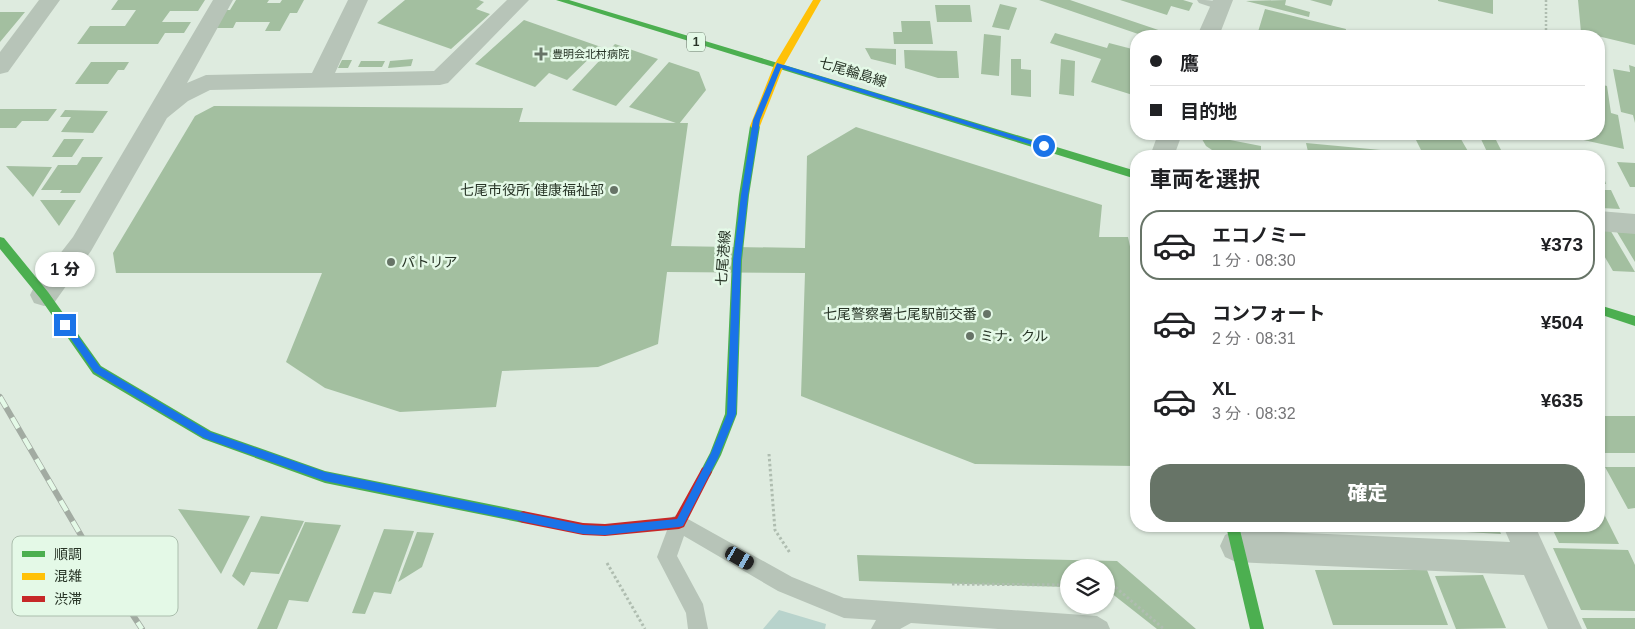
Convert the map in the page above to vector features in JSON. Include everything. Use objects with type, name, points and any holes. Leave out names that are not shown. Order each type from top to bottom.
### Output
[{"type":"main road","name":"七尾輪島線","points":[[560,0],[1130,173]]},
{"type":"main road","name":"七尾港線","points":[[679,523],[715,455],[732,414],[737,260],[744,195],[756,120],[779,65],[818,0]]},
{"type":"main road","points":[[0,241],[44,295],[97,370],[207,435],[325,476],[583,530],[605,530],[679,523]]},
{"type":"main road","points":[[1605,312],[1635,321]]},
{"type":"main road","points":[[1234,536],[1256,629]]},
{"type":"street","points":[[0,67],[50,0]]},
{"type":"street","points":[[44,295],[82,244],[223,0]]},
{"type":"street","points":[[320,80],[358,0]]},
{"type":"street","points":[[159,113],[180,96],[206,83],[440,78],[519,0]]},
{"type":"street","points":[[1209,30],[1215,2]]},
{"type":"street","points":[[1605,222],[1635,224]]},
{"type":"street","points":[[1522,532],[1565,629]]},
{"type":"street","points":[[1234,536],[1534,558]]},
{"type":"lane","points":[[698,629],[696,611],[667,557],[679,523],[785,584],[844,608],[1097,626],[1100,629]]},
{"type":"lane","points":[[881,629],[908,613]]},
{"type":"path","points":[[1546,0],[1546,30]]},
{"type":"path","points":[[770,454],[775,530],[794,558]]},
{"type":"path","points":[[602,556],[645,629]]},
{"type":"path","points":[[942,584],[1060,585]]},
{"type":"path","points":[[1115,587],[1164,629]]},
{"type":"shaded area","points":[[779,610],[826,624],[825,629],[763,629]]},
{"type":"building","points":[[118,0],[205,0],[198,11],[170,11],[162,22],[191,22],[184,33],[165,33],[158,44],[77,44],[90,26],[125,26],[136,10],[111,10]]},
{"type":"building","points":[[236,0],[269,0],[267,3],[280,3],[282,0],[304,0],[297,13],[290,13],[280,31],[265,31],[270,22],[236,22],[233,28],[215,28],[226,10],[230,10]]},
{"type":"building","points":[[405,0],[479,0],[484,2],[476,9],[490,14],[451,49],[377,23]]},
{"type":"building","points":[[1039,0],[1070,0],[1158,30],[1130,31]]},
{"type":"building","points":[[1120,0],[1183,0],[1193,3],[1189,11],[1171,6],[1167,15]]},
{"type":"building","points":[[1286,0],[1285,5],[1310,12],[1309,17],[1246,1]]},
{"type":"building","points":[[1310,0],[1333,0],[1331,6]]},
{"type":"building","points":[[1493,0],[1493,14],[1438,1]]},
{"type":"building","points":[[1578,0],[1635,0],[1635,45],[1605,38],[1605,30],[1581,30]]},
{"type":"building","points":[[1000,4],[1017,8],[1009,30],[992,27]]},
{"type":"building","points":[[935,5],[970,5],[972,22],[937,22]]},
{"type":"building","points":[[1265,9],[1346,29],[1346,30],[1259,30]]},
{"type":"building","points":[[0,12],[25,12],[0,42]]},
{"type":"building","points":[[524,20],[601,47],[567,80],[549,73],[535,87],[475,64]]},
{"type":"building","points":[[901,21],[930,21],[933,44],[894,44],[893,32],[902,32]]},
{"type":"building","points":[[1055,33],[1107,48],[1109,43],[1130,48],[1130,94],[1091,82],[1101,59],[1050,43]]},
{"type":"building","points":[[984,34],[1001,36],[999,76],[981,74]]},
{"type":"building","points":[[615,44],[658,59],[616,106],[572,90]]},
{"type":"building","points":[[865,48],[896,49],[896,65],[871,59]]},
{"type":"building","points":[[904,50],[957,51],[959,78],[938,78],[905,68]]},
{"type":"building","points":[[413,59],[411,66],[388,68],[390,61]]},
{"type":"building","points":[[1011,59],[1021,59],[1021,69],[1031,70],[1031,97],[1011,95]]},
{"type":"building","points":[[1061,59],[1075,61],[1074,96],[1059,94]]},
{"type":"building","points":[[342,60],[352,60],[348,68],[338,68]]},
{"type":"building","points":[[361,61],[385,61],[382,67],[358,67]]},
{"type":"building","points":[[91,62],[129,62],[124,70],[118,70],[108,84],[75,84]]},
{"type":"building","points":[[669,62],[699,72],[706,90],[679,124],[629,107]]},
{"type":"building","points":[[1629,65],[1635,67],[1635,123],[1633,115],[1621,112],[1613,69],[1630,72]]},
{"type":"building","points":[[1605,86],[1607,86],[1611,113],[1618,115],[1624,149],[1584,140],[1605,140]]},
{"type":"building","points":[[214,106],[523,108],[519,122],[688,123],[671,246],[805,248],[807,156],[856,127],[1102,205],[1099,237],[1128,237],[1130,246],[1130,466],[975,464],[801,396],[805,273],[667,272],[658,344],[598,367],[502,371],[496,407],[400,412],[325,388],[286,362],[322,273],[116,273],[113,253],[195,116]]},
{"type":"building","points":[[0,109],[57,109],[48,121],[22,121],[16,128],[0,128]]},
{"type":"building","points":[[65,110],[108,111],[93,133],[61,132],[71,117],[60,117]]},
{"type":"building","points":[[64,139],[84,139],[72,157],[52,157]]},
{"type":"building","points":[[1202,140],[1230,140],[1261,146],[1261,150],[1212,150],[1206,146]]},
{"type":"building","points":[[1416,140],[1461,140],[1467,150],[1421,150]]},
{"type":"building","points":[[1481,140],[1496,140],[1501,150],[1486,150]]},
{"type":"building","points":[[1306,143],[1381,150],[1308,150]]},
{"type":"building","points":[[82,157],[103,157],[80,193],[60,193],[62,190],[41,190],[58,165],[77,165]]},
{"type":"building","points":[[1617,162],[1635,163],[1635,187],[1630,187]]},
{"type":"building","points":[[6,166],[52,167],[33,197]]},
{"type":"building","points":[[1605,190],[1611,190],[1620,209],[1605,208]]},
{"type":"building","points":[[40,200],[76,200],[59,226]]},
{"type":"building","points":[[1605,228],[1609,228],[1635,272],[1613,271],[1605,257]]},
{"type":"building","points":[[1617,232],[1635,233],[1635,262]]},
{"type":"building","points":[[1605,416],[1635,416],[1635,453],[1605,453]]},
{"type":"building","points":[[1605,467],[1635,467],[1635,508],[1628,509]]},
{"type":"building","points":[[178,509],[250,516],[221,574]]},
{"type":"building","points":[[261,516],[304,521],[279,574],[251,572],[244,586],[232,576]]},
{"type":"building","points":[[1605,516],[1619,544],[1559,543],[1554,532],[1605,532]]},
{"type":"building","points":[[305,522],[341,525],[308,602],[289,600],[277,629],[257,629]]},
{"type":"building","points":[[384,529],[414,531],[391,594],[374,592],[365,614],[352,613]]},
{"type":"building","points":[[417,532],[434,533],[422,567],[398,582]]},
{"type":"building","points":[[1466,532],[1500,532],[1501,534]]},
{"type":"building","points":[[1553,548],[1628,550],[1635,565],[1635,611],[1581,610]]},
{"type":"building","points":[[857,555],[1060,560],[1060,587],[859,581]]},
{"type":"building","points":[[1115,561],[1196,629],[1157,629],[1115,596]]},
{"type":"building","points":[[1315,570],[1427,570],[1448,625],[1333,625]]},
{"type":"building","points":[[1483,575],[1506,628],[1456,629],[1435,576]]},
{"type":"building","points":[[1582,618],[1635,618],[1635,629],[1587,629]]},
{"type":"railway","points":[[0,397],[81,536]]},
{"type":"railway","points":[[133,616],[142,629]]},
{"type":"traffic: fast","points":[[560,0],[1130,173]]},
{"type":"traffic: fast","points":[[706,472],[715,455],[731,414],[737,260],[744,195],[755,126]]},
{"type":"traffic: fast","points":[[0,241],[44,295],[97,370],[207,435],[325,477],[523,517]]},
{"type":"traffic: fast","points":[[1605,312],[1635,321]]},
{"type":"traffic: fast","points":[[1233,532],[1257,629]]},
{"type":"traffic: slow","points":[[755,126],[779,65],[817,0]]},
{"type":"traffic: jam","points":[[523,517],[583,529],[605,530],[679,523],[706,472]]},
{"type":"place","name":"豊明会北村病院","points":[[541,54]]},
{"type":"place","name":"七尾市役所 健康福祉部","points":[[614,190]]},
{"type":"place","name":"パトリア","points":[[391,262]]},
{"type":"place","name":"七尾警察署七尾駅前交番","points":[[987,314]]},
{"type":"place","name":"ミナ．クル","points":[[970,336]]},
{"type":"route","points":[[65,325],[97,370],[207,435],[325,476],[583,530],[605,530],[679,523],[715,455],[732,414],[737,260],[744,195],[756,120],[779,65],[1044,146]]}]
